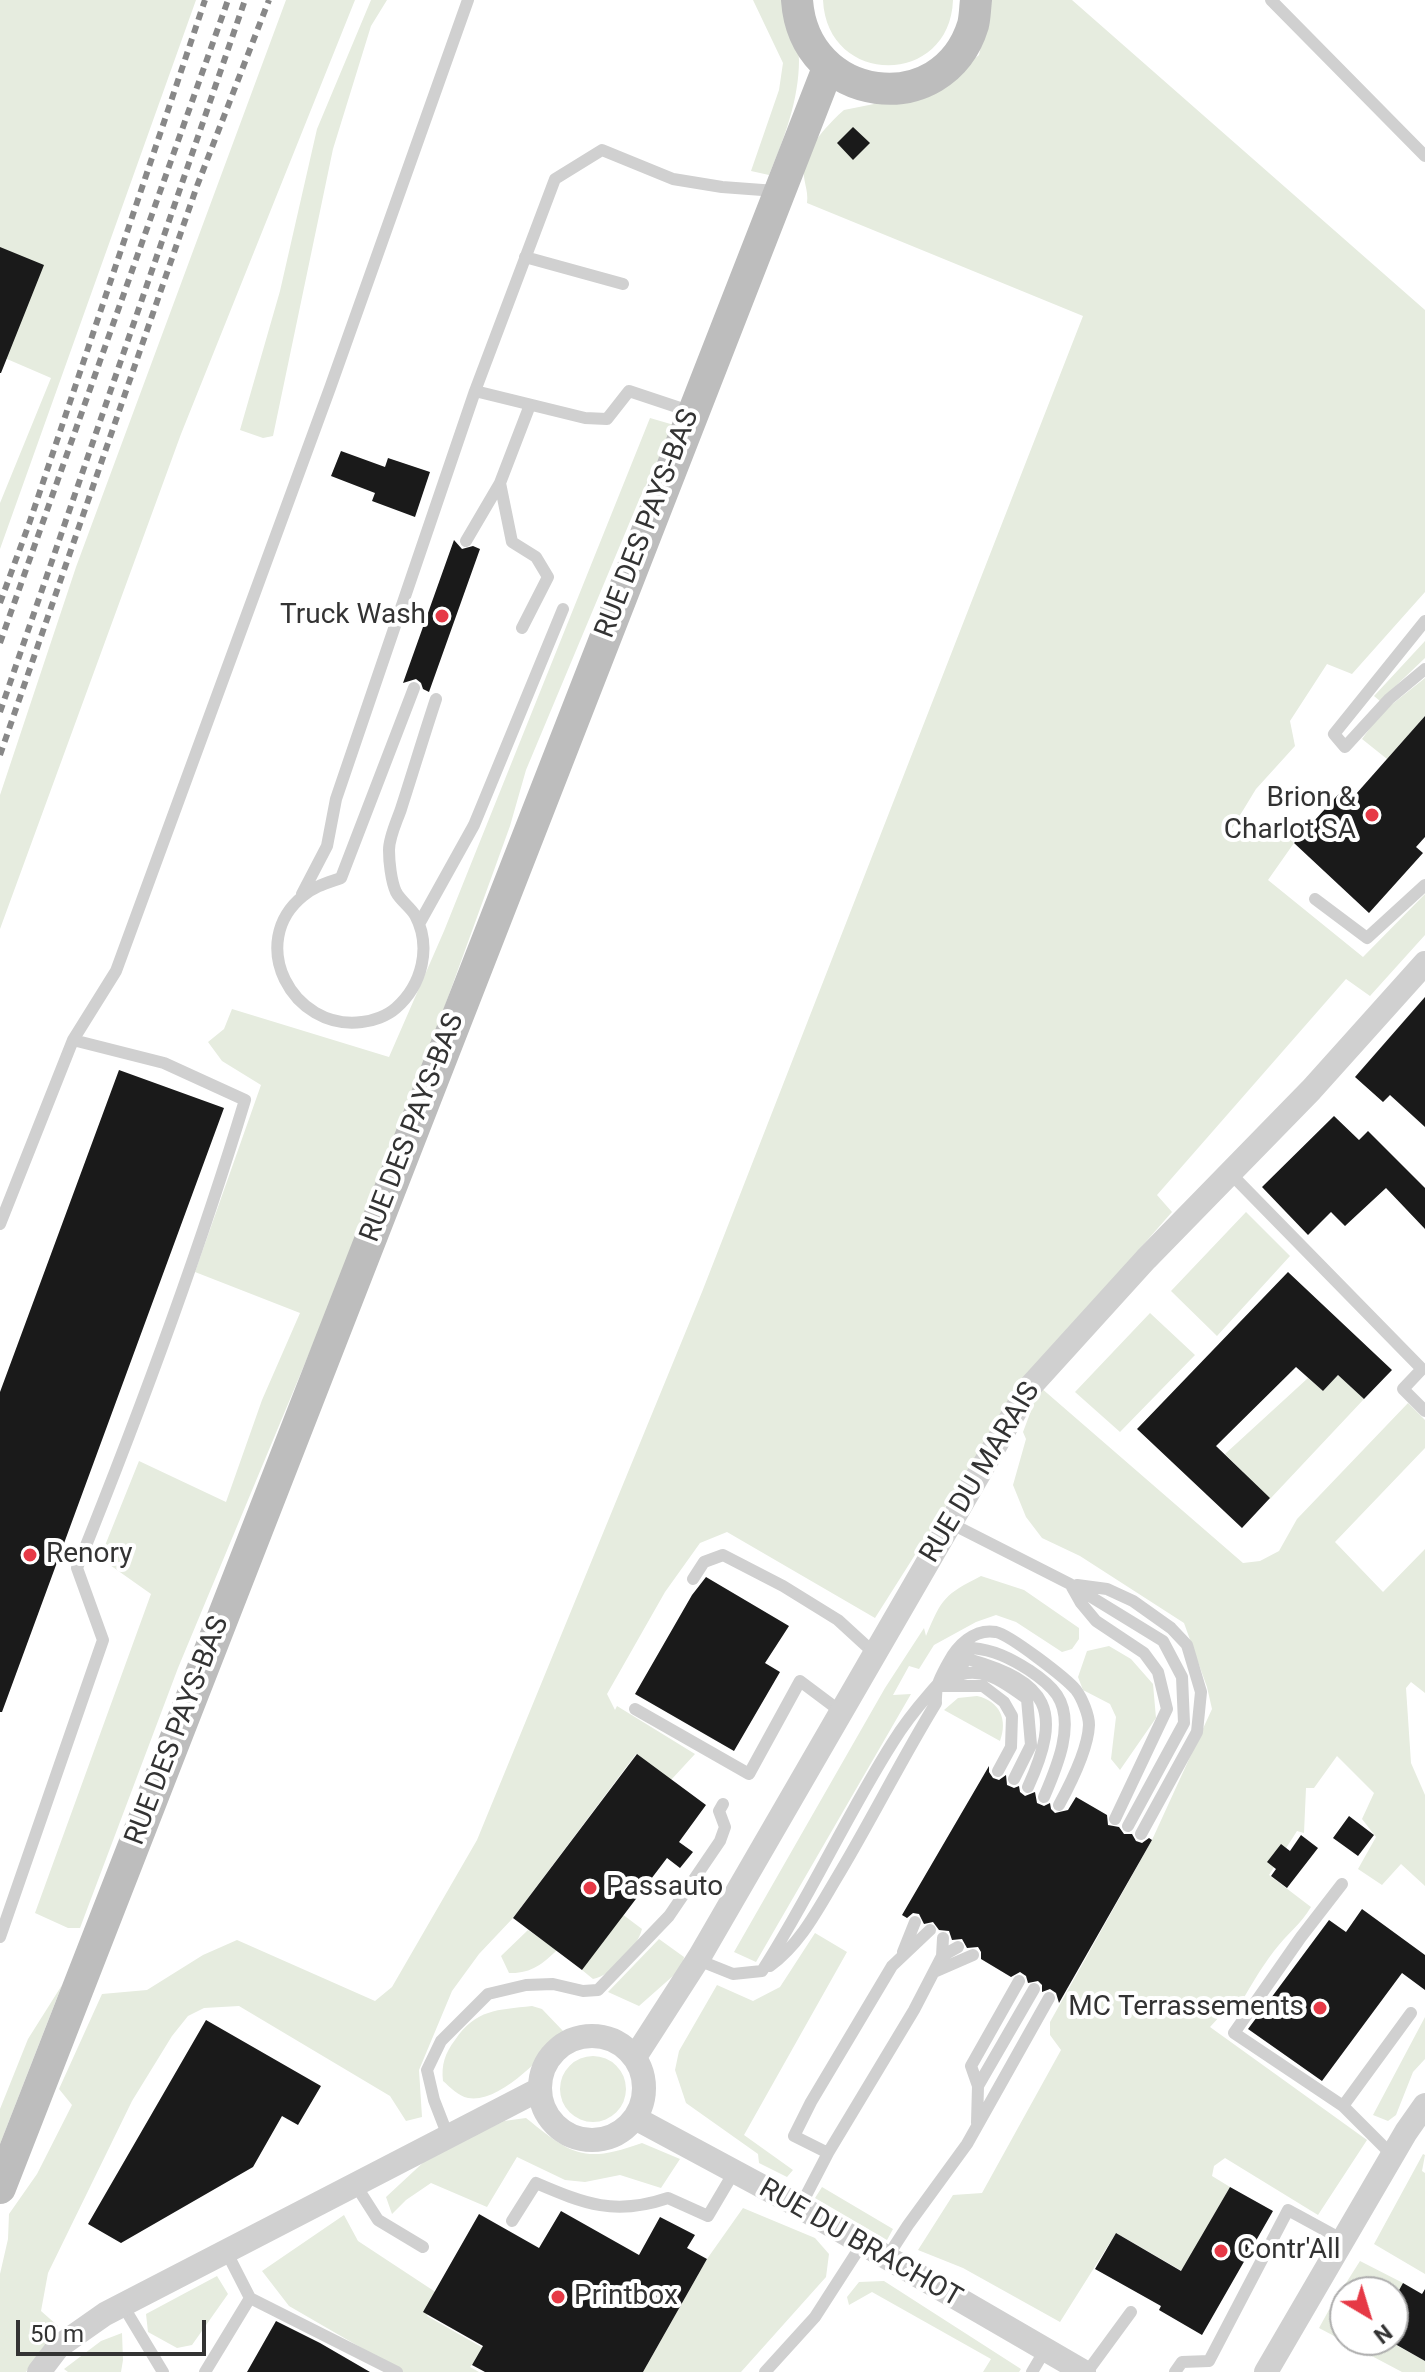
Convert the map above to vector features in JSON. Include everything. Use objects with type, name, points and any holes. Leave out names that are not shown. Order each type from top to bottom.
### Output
[{"type":"street","points":[[797,0],[798,20],[809,46],[828,68],[853,83],[883,89],[912,86],[939,72],[960,51],[973,24],[976,0]]},
{"type":"street","name":"RUE DES PAYS-BAS","points":[[0,2188],[828,68]]},
{"type":"street","name":"RUE DU MARAIS","points":[[635,2057],[698,1960],[1028,1389],[1146,1259],[1311,1090],[1425,963]]},
{"type":"street","points":[[604,2037],[618,2043],[635,2057],[643,2078],[644,2092],[635,2118],[625,2129],[612,2137],[583,2140],[557,2127],[548,2116],[540,2089],[542,2073],[559,2048],[573,2040],[604,2037]]},
{"type":"street","points":[[39,2372],[58,2347],[122,2304],[540,2089]]},
{"type":"street","points":[[1266,2372],[1392,2155],[1425,2105]]},
{"type":"street","name":"RUE DU BRACHOT","points":[[635,2118],[800,2207],[1086,2372]]},
{"type":"lane","points":[[0,1224],[73,1040],[116,971],[330,388],[468,0]]},
{"type":"lane","points":[[1271,0],[1425,156]]},
{"type":"lane","points":[[436,699],[389,848],[396,893],[414,913],[419,924],[424,948],[421,972],[410,994],[393,1011],[371,1021],[347,1024],[323,1019],[303,1006],[287,987],[279,965],[278,940],[286,917],[300,898],[327,846],[336,799],[475,391],[555,179],[602,150],[673,179],[778,191]]},
{"type":"lane","points":[[525,257],[623,284]]},
{"type":"lane","points":[[475,391],[585,418],[607,419],[629,391],[692,412]]},
{"type":"lane","points":[[466,541],[500,483],[530,405]]},
{"type":"lane","points":[[500,483],[512,542],[536,557],[548,577],[522,628]]},
{"type":"lane","points":[[419,924],[474,825],[563,609]]},
{"type":"lane","points":[[1425,621],[1334,734],[1345,747],[1389,699],[1425,669]]},
{"type":"lane","points":[[300,898],[319,885],[341,878],[414,688]]},
{"type":"lane","points":[[1315,899],[1367,938],[1425,885]]},
{"type":"lane","points":[[0,1937],[103,1640],[77,1568],[141,1408],[245,1100],[164,1063],[73,1040]]},
{"type":"lane","points":[[1229,1172],[1422,1369],[1403,1389],[1425,1411]]},
{"type":"lane","points":[[950,1523],[1070,1584],[1163,1641],[1182,1677],[1184,1723],[1128,1826]]},
{"type":"lane","points":[[693,1579],[704,1562],[723,1555],[783,1586],[838,1620],[874,1653]]},
{"type":"lane","points":[[1070,1584],[1096,1621],[1144,1653],[1158,1672],[1167,1709],[1115,1819]]},
{"type":"lane","points":[[1070,1584],[1107,1589],[1133,1601],[1171,1628],[1187,1645],[1201,1692],[1197,1732],[1141,1834]]},
{"type":"lane","points":[[698,1960],[733,1974],[762,1971],[786,1954],[806,1928],[876,1811],[936,1703],[935,1687],[956,1648],[978,1633],[998,1632],[1041,1660],[1076,1690],[1083,1703],[1089,1724],[1076,1775],[1059,1805]]},
{"type":"lane","points":[[762,1971],[786,1935],[894,1740],[935,1687],[972,1648],[992,1650],[1011,1658],[1057,1694],[1063,1712],[1062,1754],[1044,1797]]},
{"type":"lane","points":[[935,1687],[968,1659],[1016,1675],[1039,1695],[1048,1719],[1042,1756],[1028,1787]]},
{"type":"lane","points":[[935,1687],[964,1671],[985,1673],[1003,1681],[1027,1699],[1031,1745],[1014,1779]]},
{"type":"lane","points":[[635,1709],[749,1774],[800,1681],[840,1711]]},
{"type":"lane","points":[[935,1687],[983,1686],[1004,1702],[1012,1716],[1011,1747],[998,1771]]},
{"type":"lane","points":[[448,2136],[434,2100],[427,2070],[441,2041],[488,1994],[526,1985],[553,1984],[583,1991],[598,1990],[669,1916],[720,1841],[725,1827],[719,1811],[723,1804]]},
{"type":"lane","points":[[1342,1884],[1234,2033],[1343,2106],[1392,2155]]},
{"type":"lane","points":[[902,1956],[915,1922]]},
{"type":"lane","points":[[828,2153],[794,2136],[892,1966],[930,1930]]},
{"type":"lane","points":[[800,2207],[828,2153],[934,1972],[942,1956],[943,1938]]},
{"type":"lane","points":[[942,1956],[958,1947]]},
{"type":"lane","points":[[934,1972],[973,1955]]},
{"type":"lane","points":[[977,2126],[978,2086],[971,2066],[1019,1981]]},
{"type":"lane","points":[[978,2086],[1034,1989]]},
{"type":"lane","points":[[886,2259],[977,2126],[1049,1998]]},
{"type":"lane","points":[[1343,2106],[1411,2013]]},
{"type":"lane","points":[[512,2221],[536,2183],[584,2203],[640,2208],[668,2198],[708,2216],[734,2172]]},
{"type":"lane","points":[[355,2184],[378,2220],[423,2247]]},
{"type":"lane","points":[[1175,2372],[1182,2362],[1209,2361],[1288,2210],[1343,2240]]},
{"type":"lane","points":[[765,2372],[815,2317],[862,2244]]},
{"type":"lane","points":[[226,2251],[250,2298],[397,2372]]},
{"type":"lane","points":[[205,2372],[250,2298]]},
{"type":"lane","points":[[122,2304],[163,2372]]},
{"type":"lane","points":[[1086,2372],[1131,2312]]},
{"type":"lane","points":[[1032,2372],[1045,2350]]},
{"type":"shaded area","points":[[0,0],[196,0],[0,549],[0,503],[51,378],[0,356]]},
{"type":"shaded area","points":[[286,0],[355,0],[181,434],[0,929],[0,795],[76,567]]},
{"type":"shaded area","points":[[371,0],[387,0],[371,26],[333,149],[273,436],[263,438],[240,430],[280,291],[317,129]]},
{"type":"shaded area","points":[[753,0],[785,0],[785,18],[799,60],[793,104],[769,175],[751,171],[779,90],[783,63]]},
{"type":"shaded area","points":[[823,0],[953,0],[947,29],[932,49],[912,61],[888,65],[865,61],[845,49],[830,29]]},
{"type":"shaded area","points":[[992,0],[1072,0],[1425,310],[1425,592],[1352,674],[1327,664],[1290,721],[1295,746],[1256,789],[1231,830],[1244,838],[1270,821],[1294,843],[1268,880],[1363,957],[1425,894],[1425,935],[1370,996],[1346,979],[1157,1195],[1172,1212],[1029,1375],[875,1618],[727,1532],[700,1543],[665,1592],[607,1694],[615,1710],[617,1706],[695,1754],[671,1780],[636,1754],[513,1918],[479,1954],[452,1991],[419,2070],[422,2117],[406,2121],[390,2096],[239,2006],[204,2008],[188,2016],[132,2101],[48,2273],[41,2311],[58,2326],[26,2372],[0,2372],[0,2274],[8,2239],[9,2214],[37,2174],[72,2105],[59,2089],[102,1994],[147,1990],[203,1955],[237,1940],[375,2001],[392,1987],[477,1840],[702,1292],[1083,316],[807,203],[805,159],[826,128],[844,110],[934,92],[979,55]]},
{"type":"shaded area","points":[[650,418],[674,425],[639,500],[526,770],[510,826],[426,1058],[318,1332],[178,1668],[80,1928],[68,1928],[35,1913],[151,1594],[100,1558],[139,1461],[226,1502],[262,1400],[300,1313],[195,1272],[261,1085],[222,1061],[208,1042],[224,1029],[232,1009],[389,1057],[444,931]]},
{"type":"shaded area","points":[[1425,641],[1425,658],[1380,701],[1374,696]]},
{"type":"shaded area","points":[[1425,678],[1425,716],[1387,759],[1362,739],[1381,713]]},
{"type":"shaded area","points":[[1246,1212],[1290,1256],[1217,1336],[1171,1291]]},
{"type":"shaded area","points":[[1150,1313],[1195,1355],[1120,1432],[1075,1392]]},
{"type":"shaded area","points":[[1338,1375],[1364,1399],[1270,1499],[1225,1454],[1308,1378],[1323,1391]]},
{"type":"shaded area","points":[[1040,1387],[1243,1563],[1260,1561],[1279,1551],[1297,1519],[1408,1403],[1425,1420],[1425,1448],[1335,1542],[1383,1592],[1425,1549],[1425,1693],[1411,1682],[1406,1688],[1411,1763],[1425,1795],[1425,1886],[1401,1864],[1382,1885],[1358,1869],[1376,1837],[1362,1819],[1374,1793],[1337,1756],[1314,1788],[1306,1788],[1304,1833],[1297,1831],[1269,1875],[1311,1907],[1269,1958],[1236,2011],[1221,2015],[1210,2027],[1367,2140],[1318,2215],[1225,2158],[1214,2166],[1212,2176],[1230,2187],[1182,2271],[1116,2233],[1060,2322],[963,2268],[918,2250],[953,2195],[982,2193],[1061,2050],[1050,2035],[1050,2022],[1152,1840],[1212,1709],[1184,1623],[1080,1556],[1042,1538],[1026,1517],[1013,1485],[1026,1439],[1023,1432]]},
{"type":"shaded area","points":[[981,1576],[1024,1590],[1079,1628],[1079,1639],[1072,1649],[1062,1652],[1016,1622],[996,1615],[976,1622],[934,1645],[919,1669],[909,1666],[893,1695],[911,1694],[756,1962],[734,1952],[885,1688],[924,1628],[926,1636],[946,1599]]},
{"type":"shaded area","points":[[1109,1646],[1131,1659],[1153,1684],[1156,1718],[1120,1770],[1111,1759],[1116,1717],[1110,1704],[1083,1690],[1078,1677],[1087,1651]]},
{"type":"shaded area","points":[[977,1696],[991,1702],[1000,1712],[1003,1726],[1000,1741],[944,1710],[958,1698]]},
{"type":"shaded area","points":[[622,1914],[642,1929],[639,1936],[630,1952],[616,1966],[593,1979],[582,1970]]},
{"type":"shaded area","points":[[528,1930],[557,1950],[536,1967],[509,1973],[501,1956]]},
{"type":"shaded area","points":[[815,1933],[847,1952],[744,2135],[793,2170],[787,2177],[759,2163],[758,2154],[686,2103],[675,2070],[679,2051],[717,1985],[753,2001],[780,1987]]},
{"type":"shaded area","points":[[659,1939],[684,1957],[682,1968],[639,2006],[608,1992]]},
{"type":"shaded area","points":[[62,1985],[0,2144],[0,2109],[28,2039]]},
{"type":"shaded area","points":[[532,2006],[542,2009],[564,2032],[521,2076],[481,2098],[464,2097],[443,2081],[446,2054],[471,2022],[498,2010]]},
{"type":"shaded area","points":[[1425,2017],[1425,2059],[1413,2072],[1396,2115],[1388,2121],[1373,2115]]},
{"type":"shaded area","points":[[586,2056],[600,2056],[612,2061],[621,2070],[626,2089],[624,2102],[617,2113],[600,2122],[586,2122],[574,2117],[565,2108],[560,2096],[560,2082],[565,2070],[574,2061]]},
{"type":"shaded area","points":[[526,2118],[555,2140],[580,2152],[606,2153],[642,2143],[680,2159],[661,2188],[620,2175],[585,2182],[565,2180],[517,2157],[487,2207],[431,2183],[392,2214],[386,2197],[428,2158],[504,2121]]},
{"type":"shaded area","points":[[1425,2155],[1422,2171],[1425,2173],[1425,2274],[1374,2244]]},
{"type":"shaded area","points":[[822,2187],[893,2229],[887,2240],[815,2198]]},
{"type":"shaded area","points":[[743,2208],[815,2238],[829,2254],[826,2277],[741,2372],[643,2372],[707,2259]]},
{"type":"shaded area","points":[[344,2215],[358,2241],[437,2293],[427,2316],[485,2349],[470,2367],[479,2372],[403,2372],[289,2306],[262,2271]]},
{"type":"shaded area","points":[[1360,2261],[1389,2276],[1350,2276]]},
{"type":"shaded area","points":[[217,2276],[228,2294],[192,2345],[177,2348],[148,2332],[146,2314]]},
{"type":"shaded area","points":[[884,2281],[1021,2369],[1019,2372],[983,2372],[991,2359],[872,2292],[849,2305],[847,2297],[859,2282]]},
{"type":"shaded area","points":[[1329,2310],[1329,2333],[1319,2328]]},
{"type":"shaded area","points":[[122,2333],[121,2372],[68,2372],[64,2369],[101,2341]]},
{"type":"shaded area","points":[[1409,2352],[1425,2361],[1425,2372],[1402,2372],[1372,2356],[1409,2356]]},
{"type":"building","points":[[853,127],[870,143],[853,160],[837,143]]},
{"type":"building","points":[[0,247],[44,265],[1,373],[0,373]]},
{"type":"building","points":[[341,451],[385,467],[388,458],[430,472],[415,517],[372,501],[375,493],[331,476]]},
{"type":"building","name":"Truck Wash","points":[[454,540],[462,549],[473,546],[480,549],[429,692],[416,679],[403,683]]},
{"type":"building","name":"Brion & Charlot SA","points":[[1425,716],[1425,837],[1416,847],[1423,853],[1369,913],[1294,843],[1346,786],[1356,794]]},
{"type":"building","points":[[1425,997],[1425,1127],[1390,1095],[1383,1102],[1355,1077]]},
{"type":"building","name":"Renory","points":[[119,1070],[224,1108],[0,1712],[0,1392]]},
{"type":"building","points":[[1334,1116],[1359,1140],[1368,1131],[1425,1188],[1425,1229],[1386,1188],[1345,1226],[1331,1212],[1308,1235],[1262,1187]]},
{"type":"building","points":[[1288,1272],[1392,1370],[1364,1399],[1338,1375],[1323,1391],[1296,1367],[1216,1446],[1270,1498],[1242,1528],[1137,1429]]},
{"type":"building","points":[[706,1577],[789,1626],[765,1663],[780,1672],[734,1751],[635,1694],[692,1595]]},
{"type":"building","name":"Passauto","points":[[637,1754],[706,1805],[679,1842],[693,1852],[680,1868],[667,1858],[582,1970],[513,1918]]},
{"type":"building","points":[[989,1766],[993,1778],[999,1780],[1006,1775],[1007,1785],[1014,1788],[1019,1786],[1025,1796],[1035,1792],[1037,1803],[1044,1806],[1050,1803],[1055,1813],[1068,1810],[1076,1797],[1107,1815],[1108,1825],[1119,1827],[1124,1834],[1132,1834],[1136,1841],[1152,1840],[1059,2003],[1056,1993],[1050,1989],[1042,1992],[1038,1981],[1028,1983],[1026,1976],[1020,1972],[1011,1977],[981,1959],[978,1947],[967,1948],[962,1939],[952,1940],[949,1931],[939,1930],[933,1922],[924,1924],[919,1914],[913,1913],[907,1918],[902,1915]]},
{"type":"building","points":[[1349,1816],[1374,1835],[1358,1856],[1333,1838]]},
{"type":"building","points":[[1301,1835],[1318,1848],[1287,1888],[1271,1876],[1276,1869],[1267,1862],[1281,1844],[1290,1851]]},
{"type":"building","name":"MC Terrassements","points":[[1362,1909],[1425,1955],[1425,1990],[1402,1973],[1322,2081],[1248,2029],[1329,1920],[1346,1932]]},
{"type":"building","points":[[206,2020],[321,2086],[298,2125],[282,2116],[253,2167],[121,2243],[88,2224]]},
{"type":"building","name":"Contr'All","points":[[1230,2187],[1273,2211],[1202,2335],[1159,2310],[1161,2306],[1095,2269],[1116,2233],[1181,2271]]},
{"type":"building","name":"Printbox","points":[[561,2211],[639,2255],[660,2217],[695,2235],[687,2248],[707,2259],[643,2372],[485,2372],[472,2365],[483,2346],[423,2312],[479,2214],[539,2248]]},
{"type":"building","points":[[1409,2286],[1422,2294],[1425,2289],[1425,2361],[1409,2352]]},
{"type":"building","points":[[276,2321],[320,2343],[370,2372],[247,2372]]},
{"type":"railway","points":[[0,603],[205,0]]},
{"type":"railway","points":[[0,643],[228,0]]},
{"type":"railway","points":[[0,712],[245,0]]},
{"type":"railway","points":[[0,755],[197,186],[269,0]]},
{"type":"place","name":"Truck Wash","points":[[442,616]]},
{"type":"place","name":"Brion & Charlot SA","points":[[1372,815]]},
{"type":"place","name":"Renory","points":[[30,1555]]},
{"type":"place","name":"Passauto","points":[[590,1888]]},
{"type":"place","name":"MC Terrassements","points":[[1320,2008]]},
{"type":"place","name":"Contr'All","points":[[1221,2251]]},
{"type":"place","name":"Printbox","points":[[558,2297]]}]
